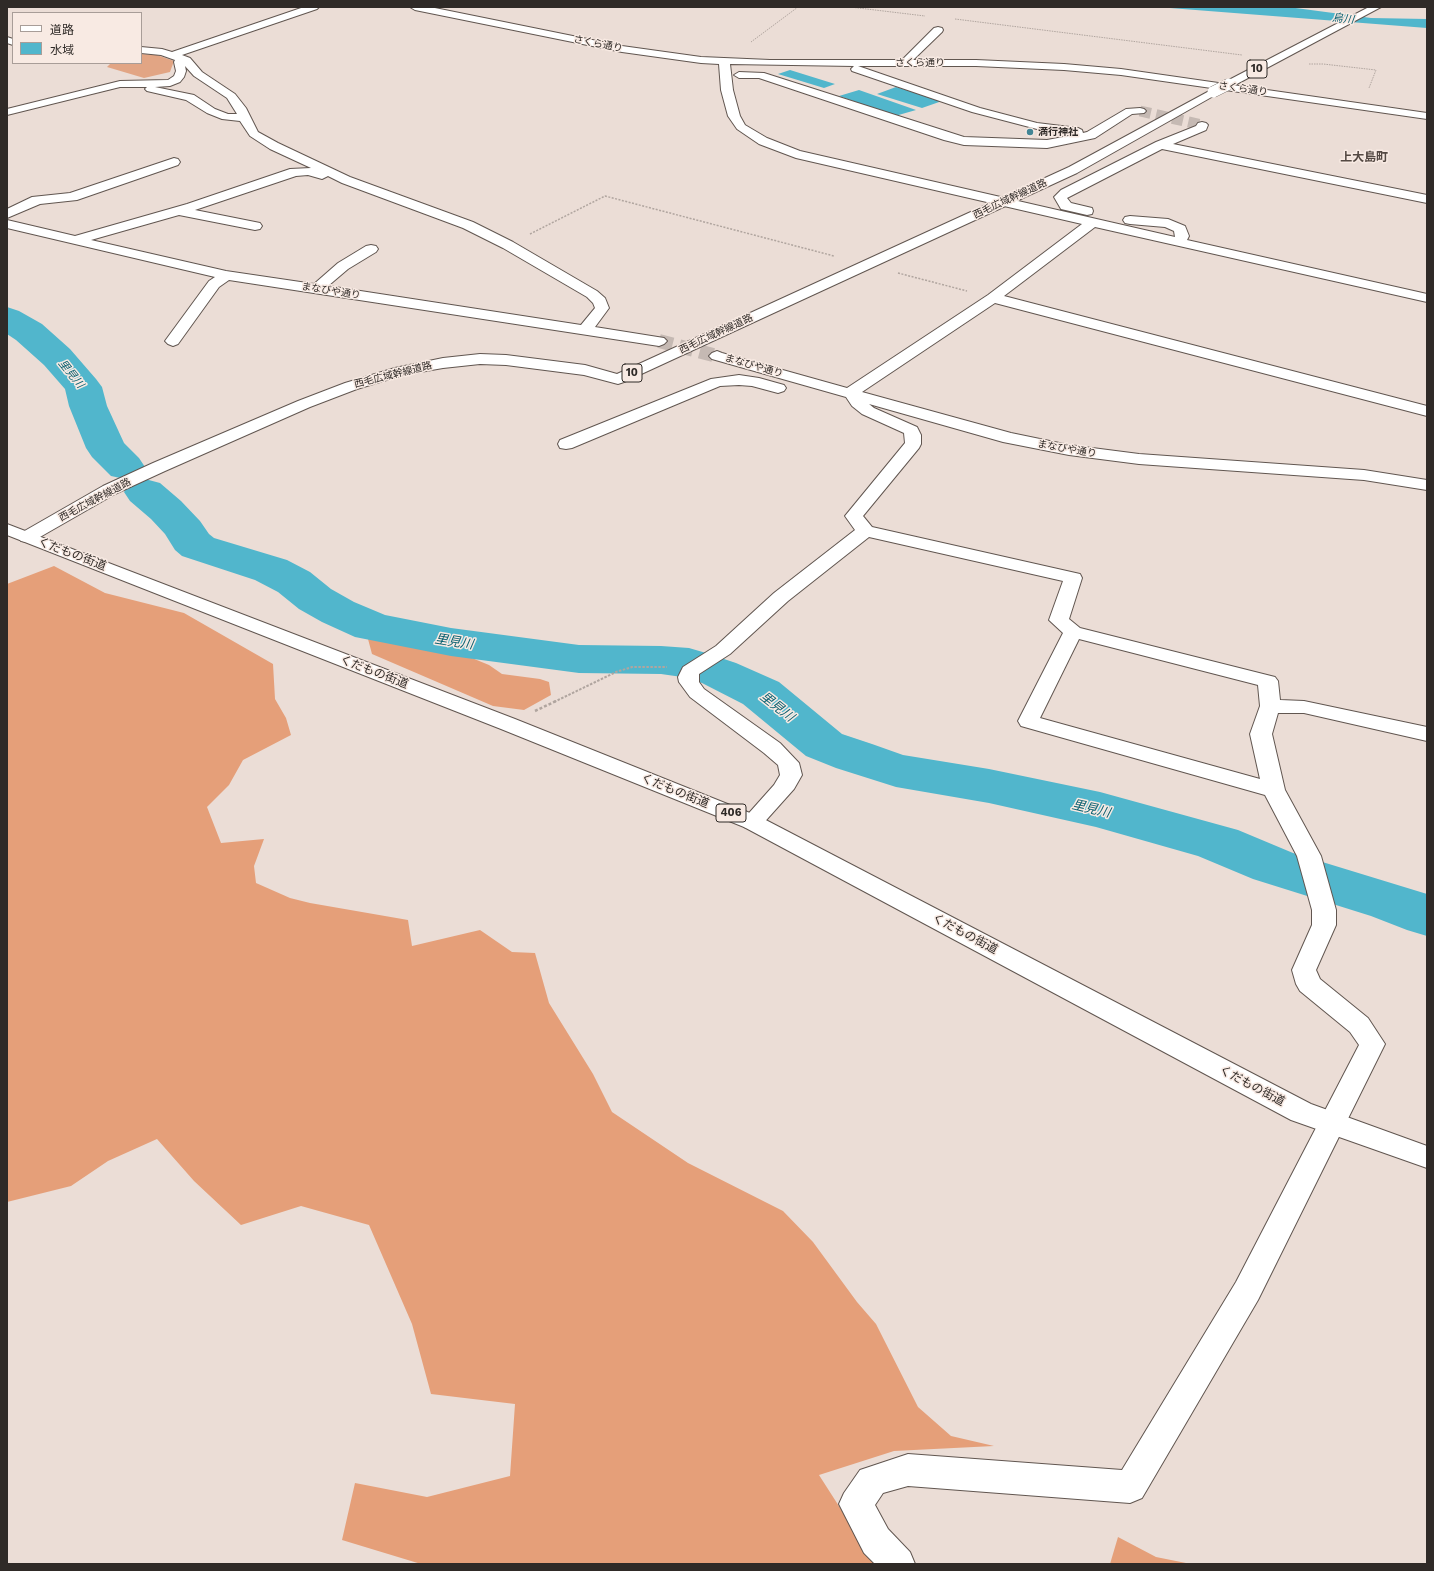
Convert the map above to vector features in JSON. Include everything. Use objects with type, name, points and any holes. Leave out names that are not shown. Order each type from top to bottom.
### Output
[{"type":"main road","points":[[173,55],[314,7]]},
{"type":"main road","name":"さくら通り","points":[[415,7],[724,68],[851,63],[1021,64],[1114,72],[1427,116]]},
{"type":"main road","name":"西毛広域幹線道路","points":[[17,533],[166,464],[351,386],[400,372],[442,363],[480,359],[506,360],[584,370],[618,379],[1073,170],[1212,92],[1286,55],[1376,7]]},
{"type":"main road","points":[[906,64],[908,59],[938,30]]},
{"type":"main road","points":[[142,50],[151,50],[173,55],[186,60],[198,74],[231,96],[240,108],[244,118],[254,134],[274,146],[346,180],[468,225],[508,245],[592,294],[600,301],[602,308],[585,330]]},
{"type":"main road","points":[[7,112],[104,87],[130,83],[160,83],[176,80],[181,71],[179,62],[186,60]]},
{"type":"main road","points":[[851,63],[857,70],[976,110],[1037,126],[1091,134]]},
{"type":"main road","points":[[1140,110],[1130,111],[1091,134],[1047,144],[964,141],[760,75],[724,68],[734,116],[740,128],[763,141],[796,154],[1427,298]]},
{"type":"main road","points":[[130,83],[190,97],[211,111],[226,117],[244,118]]},
{"type":"main road","points":[[1179,242],[1182,236],[1180,229],[1168,223],[1113,217],[1066,206],[1060,198],[1065,193],[1160,145],[1202,128],[1202,125]]},
{"type":"main road","points":[[1160,145],[1427,199]]},
{"type":"main road","points":[[7,214],[37,200],[72,197],[174,162]]},
{"type":"main road","points":[[74,240],[178,211],[294,172],[308,171],[346,180]]},
{"type":"main road","points":[[178,211],[255,226]]},
{"type":"main road","points":[[854,398],[854,390],[993,298],[1093,222]]},
{"type":"main road","name":"まなびや通り","points":[[7,224],[226,275],[659,341]]},
{"type":"main road","points":[[317,289],[342,266],[370,249]]},
{"type":"main road","points":[[172,341],[214,284],[226,275]]},
{"type":"main road","points":[[993,298],[1427,411]]},
{"type":"main road","name":"まなびや通り","points":[[717,356],[854,398],[1009,438],[1069,450],[1139,459],[1364,475],[1426,484]]},
{"type":"main road","points":[[566,444],[716,382],[729,380],[753,381],[820,399],[854,398],[868,411],[912,430],[913,435],[913,444],[854,516],[866,531],[1073,578],[1059,620],[1073,632],[1268,681],[1270,706],[1262,734],[1274,790],[1309,856],[1321,898],[1324,925],[1304,970],[1309,984],[1359,1025],[1372,1044],[1330,1123],[1247,1290],[1130,1487],[908,1470],[872,1481],[856,1504],[876,1541],[898,1564]]},
{"type":"main road","points":[[752,822],[783,789],[791,775],[788,763],[772,748],[697,693],[689,682],[688,677],[697,668],[723,650],[781,597],[866,531]]},
{"type":"main road","name":"くだもの街道","points":[[17,533],[508,724],[752,822],[1301,1112],[1427,1157]]},
{"type":"main road","points":[[1073,632],[1028,721],[1274,790]]},
{"type":"main road","points":[[1270,706],[1304,706],[1427,734]]},
{"type":"path","points":[[724,68],[798,7]]},
{"type":"path","points":[[850,7],[928,16]]},
{"type":"path","points":[[952,19],[1245,56]]},
{"type":"path","points":[[1308,64],[1323,64],[1376,70],[1362,107]]},
{"type":"path","points":[[508,245],[605,196],[835,256]]},
{"type":"path","points":[[896,272],[993,298]]},
{"type":"path","points":[[508,724],[600,679],[632,667],[660,666],[697,668]]},
{"type":"shaded area","points":[[142,54],[157,55],[174,61],[170,72],[144,78],[107,67],[110,64],[142,64]]},
{"type":"shaded area","points":[[54,566],[105,593],[184,613],[273,664],[275,699],[286,718],[291,735],[243,760],[229,785],[207,807],[221,843],[264,839],[254,866],[256,883],[290,898],[310,903],[408,920],[412,946],[480,930],[512,952],[535,953],[549,1003],[593,1074],[612,1112],[688,1163],[783,1211],[813,1242],[857,1302],[876,1324],[918,1407],[951,1436],[994,1446],[894,1451],[819,1475],[876,1564],[421,1564],[342,1540],[355,1483],[427,1497],[510,1476],[515,1404],[431,1394],[412,1324],[369,1225],[301,1206],[241,1225],[194,1181],[157,1139],[108,1161],[71,1186],[7,1202],[7,584]]},
{"type":"shaded area","points":[[379,633],[435,643],[489,665],[502,674],[540,679],[549,682],[551,695],[524,710],[493,706],[372,654],[368,639]]},
{"type":"shaded area","points":[[1118,1537],[1156,1557],[1191,1564],[1110,1564]]},
{"type":"water","name":"烏川","points":[[1157,7],[1288,7],[1371,18],[1427,19],[1427,28]]},
{"type":"water","points":[[790,70],[835,84],[824,88],[778,74]]},
{"type":"water","points":[[896,87],[942,101],[922,108],[877,94]]},
{"type":"water","points":[[859,90],[916,110],[895,116],[839,96]]},
{"type":"waterway","name":"里見川","points":[[7,318],[29,332],[57,357],[83,387],[88,406],[106,448],[125,467]]},
{"type":"waterway","name":"里見川","points":[[145,492],[166,510],[185,530],[190,541],[198,547],[271,570],[294,582],[315,599],[338,612],[372,627],[451,642],[579,659],[661,660],[689,663],[719,673],[761,693],[824,745],[854,756],[896,770],[989,786],[1100,810],[1218,843],[1273,866],[1391,902],[1427,916]]},
{"type":"tunnel","points":[[1140,111],[1202,125]]},
{"type":"tunnel","points":[[659,341],[717,356]]},
{"type":"place","name":"満行神社","points":[[1030,132]]},
{"type":"district","name":"上大島町","points":[[1364,157]]}]
